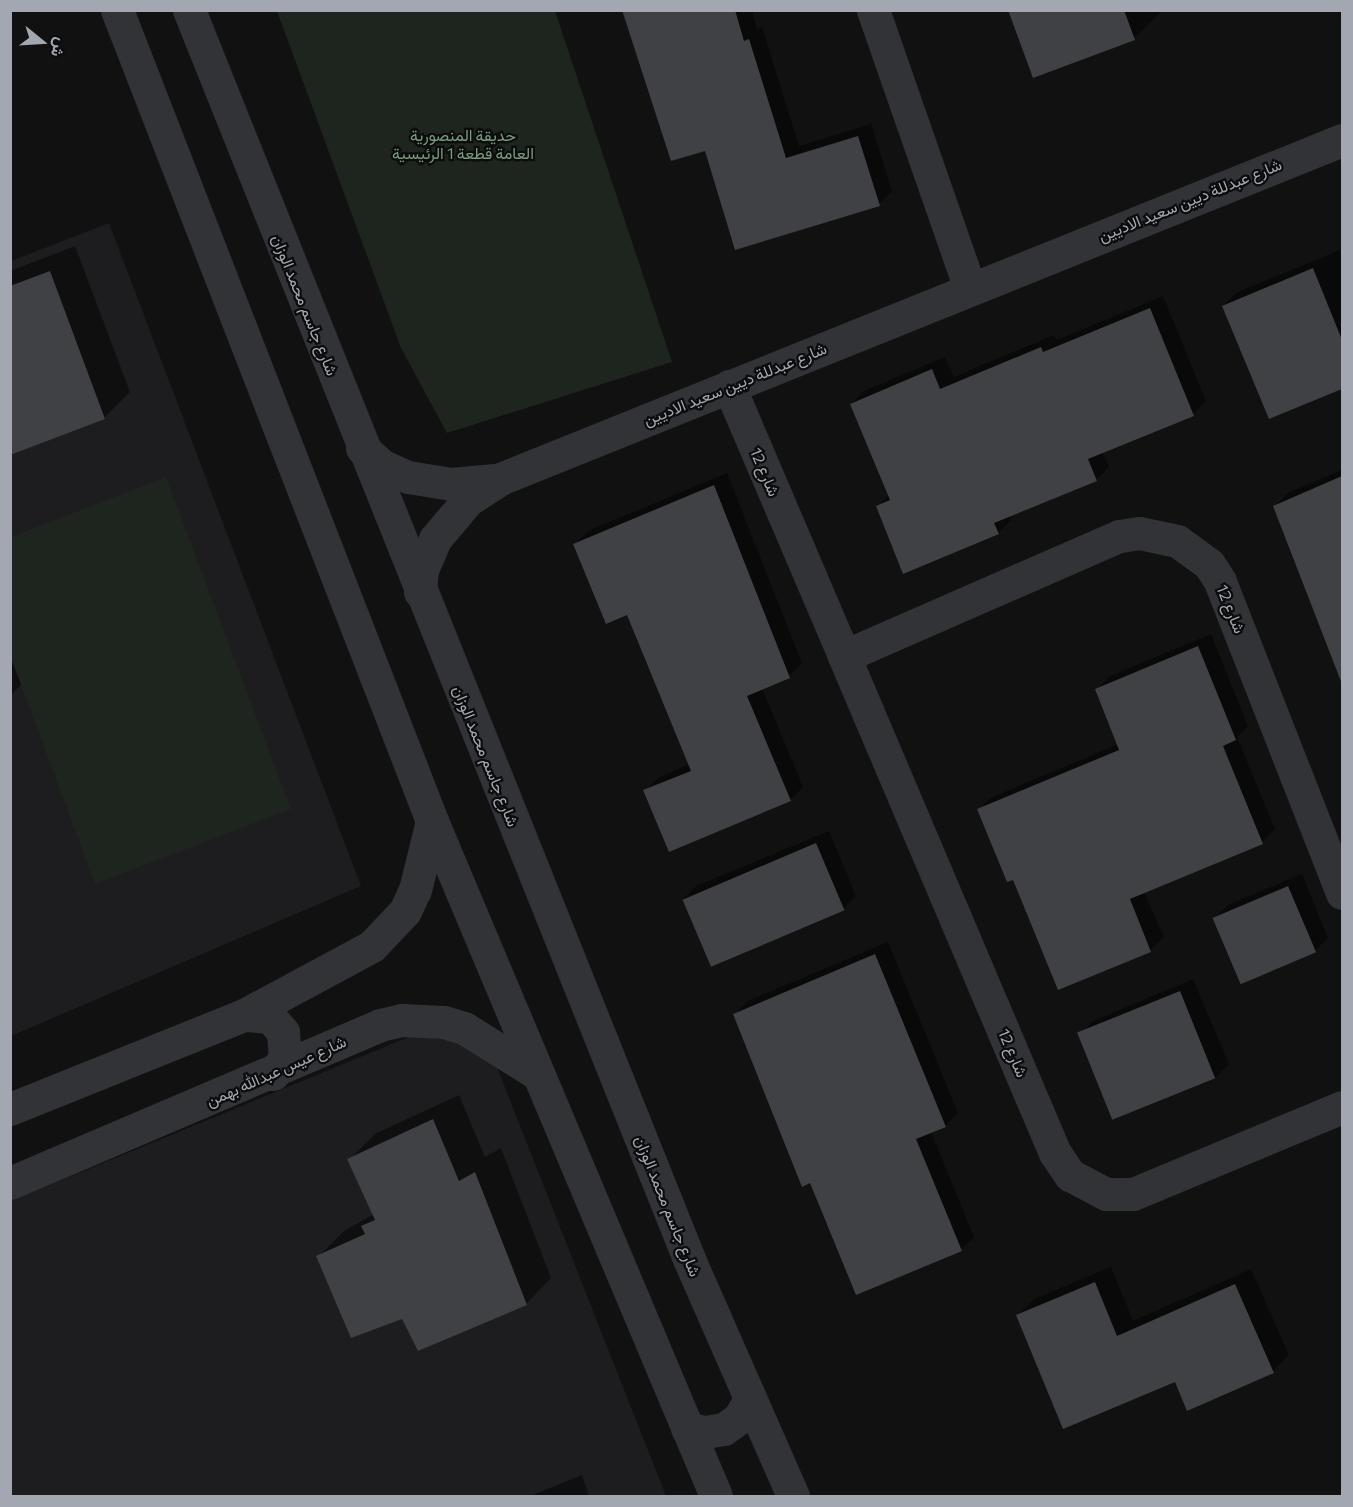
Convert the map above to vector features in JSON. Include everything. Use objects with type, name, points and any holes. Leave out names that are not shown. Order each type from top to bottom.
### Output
[{"type":"street","name":"شارع جاسم محمد الوزان","points":[[189,10],[420,592],[749,1401],[793,1497]]},
{"type":"street","points":[[873,10],[970,288]]},
{"type":"street","points":[[126,18],[432,821],[716,1497]]},
{"type":"street","name":"شارع عبدللة ديين سعيد الاديين","points":[[420,592],[422,570],[435,538],[468,500],[500,479],[1342,140]]},
{"type":"street","name":"شارع 12","points":[[729,386],[1055,1153],[1070,1175],[1106,1194],[1133,1194],[1342,1107]]},
{"type":"street","name":"شارع عبدللة ديين سعيد الاديين","points":[[362,448],[395,473],[424,481],[451,484],[500,479]]},
{"type":"street","name":"شارع 12","points":[[844,656],[1119,536],[1139,533],[1177,541],[1209,564],[1220,580],[1342,892]]},
{"type":"street","points":[[10,1109],[244,1015],[372,946],[390,930],[415,890],[432,821]]},
{"type":"street","points":[[244,1015],[270,1017],[283,1032],[285,1058],[273,1074]]},
{"type":"street","name":"شارع عيس عبدالله بهمن","points":[[10,1183],[273,1074],[380,1025],[423,1019],[444,1022],[484,1037],[538,1074]]},
{"type":"street","points":[[687,1428],[705,1432],[724,1429],[739,1418],[749,1401]]},
{"type":"shaded area","points":[[109,223],[361,886],[11,1036],[11,261]]},
{"type":"shaded area","points":[[426,1030],[489,1047],[666,1496],[11,1496],[11,1201]]},
{"type":"green space","name":"حديقة المنصورية العامة قطعة 1 الرئيسية","points":[[277,11],[555,11],[672,362],[447,433],[401,348]]},
{"type":"green space","points":[[166,477],[291,809],[95,884],[11,658],[11,537]]},
{"type":"building","points":[[622,10],[735,10],[744,41],[749,39],[786,158],[858,136],[880,206],[735,250],[705,151],[671,161]]},
{"type":"building","points":[[1008,10],[1124,10],[1135,40],[1033,78]]},
{"type":"building","points":[[1313,268],[1342,340],[1342,389],[1269,419],[1222,306]]},
{"type":"building","points":[[50,271],[105,419],[10,455],[10,286]]},
{"type":"building","points":[[1150,308],[1194,416],[1088,459],[1097,481],[994,523],[999,534],[903,574],[876,506],[890,500],[850,404],[932,369],[940,389],[1041,347],[1043,352]]},
{"type":"building","points":[[1342,476],[1342,684],[1273,506]]},
{"type":"building","points":[[714,485],[790,678],[747,696],[791,801],[669,852],[643,790],[691,771],[627,615],[606,624],[573,544]]},
{"type":"building","points":[[1198,646],[1236,740],[1223,746],[1263,844],[1130,899],[1151,952],[1058,990],[1013,880],[1007,882],[977,809],[1119,750],[1095,689]]},
{"type":"building","points":[[816,843],[845,910],[711,967],[683,900]]},
{"type":"building","points":[[1288,886],[1316,952],[1241,984],[1213,918]]},
{"type":"building","points":[[875,954],[946,1127],[916,1139],[962,1251],[856,1295],[810,1183],[802,1187],[733,1014]]},
{"type":"building","points":[[1180,991],[1215,1078],[1112,1120],[1077,1033]]},
{"type":"building","points":[[433,1119],[459,1181],[475,1172],[527,1305],[418,1351],[402,1319],[351,1338],[316,1256],[365,1234],[361,1226],[375,1220],[347,1159]]},
{"type":"building","points":[[1095,1282],[1117,1336],[1235,1284],[1274,1373],[1187,1411],[1175,1382],[1063,1429],[1016,1315]]}]
